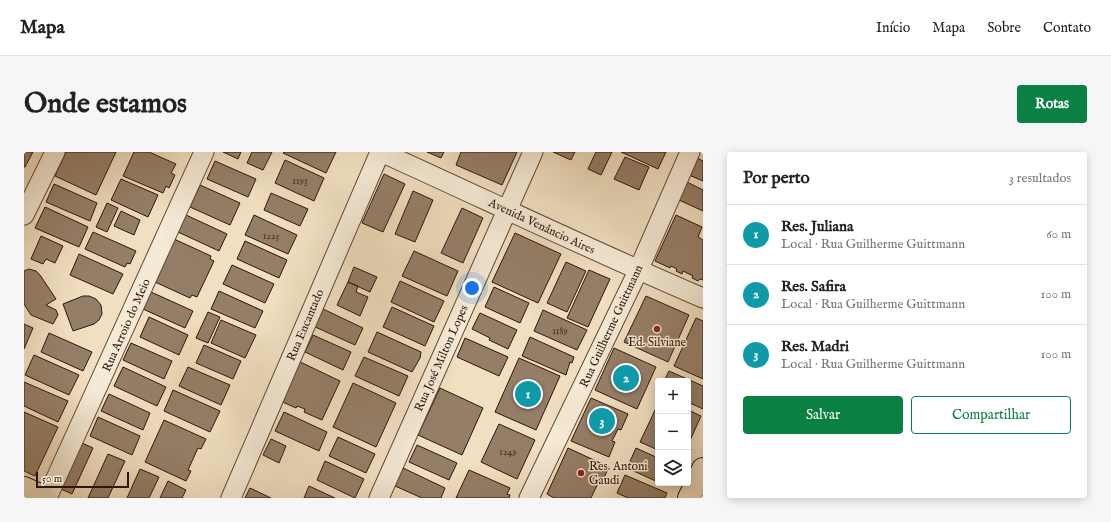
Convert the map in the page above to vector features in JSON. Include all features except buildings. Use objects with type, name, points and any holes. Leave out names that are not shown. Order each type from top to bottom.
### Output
[{"type":"main road","points":[[689,498],[703,469]]},
{"type":"main road","points":[[24,488],[47,498]]},
{"type":"street","points":[[24,215],[55,152]]},
{"type":"street","name":"Rua Arroio do Meio","points":[[47,498],[204,152]]},
{"type":"street","name":"Avenida Venâncio Aires","points":[[381,152],[507,209],[638,271],[703,298]]},
{"type":"street","name":"Rua Encantado","points":[[230,498],[381,152]]},
{"type":"street","name":"Rua José Milton Lopes","points":[[379,498],[533,152]]},
{"type":"street","name":"Rua Guilherme Guittmann","points":[[529,498],[638,271],[690,152]]},
{"type":"place","name":"Ed. Silviane","points":[[657,329]]},
{"type":"place","name":"Res. Safira","points":[[626,378]]},
{"type":"place","name":"Res. Juliana","points":[[528,394]]},
{"type":"place","name":"Res. Madri","points":[[602,421]]},
{"type":"place","name":"Res. Antoni Gaudi","points":[[581,473]]}]
